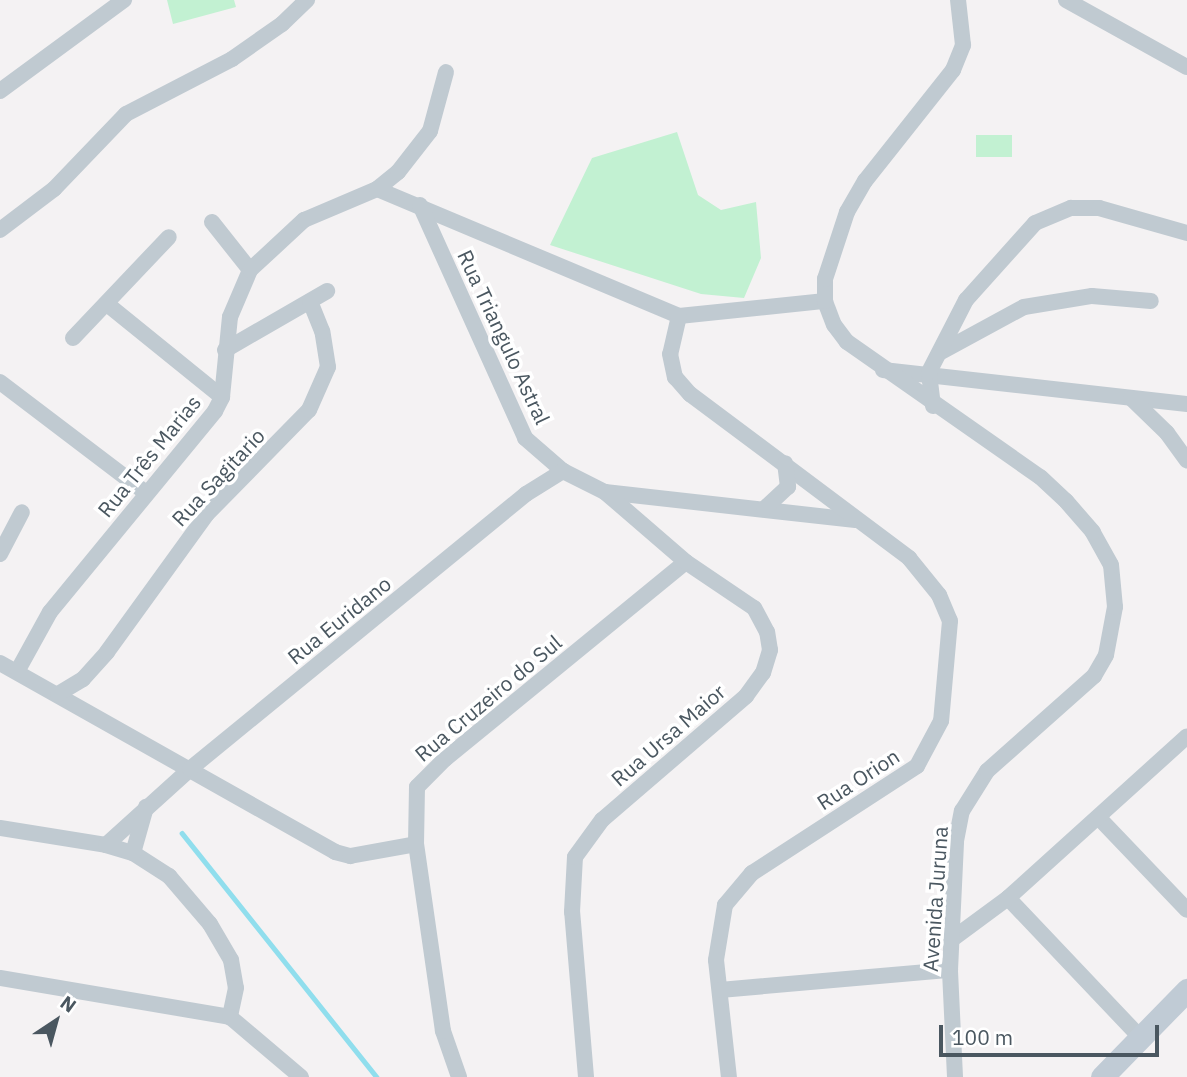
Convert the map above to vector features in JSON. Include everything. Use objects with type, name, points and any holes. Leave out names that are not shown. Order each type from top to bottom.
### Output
[{"type":"main road","points":[[1102,1077],[1187,990]]},
{"type":"street","points":[[0,91],[124,0]]},
{"type":"street","points":[[0,230],[54,189],[126,114],[232,59],[307,0]]},
{"type":"street","points":[[377,190],[420,205],[679,316],[756,312],[825,302],[825,279],[847,212],[865,181],[953,70],[963,45],[958,0]]},
{"type":"street","points":[[1066,0],[1187,67]]},
{"type":"street","points":[[377,190],[398,172],[430,131],[446,72]]},
{"type":"street","name":"Rua Três Marias","points":[[18,670],[50,612],[222,397],[230,317],[250,270],[304,220],[377,190]]},
{"type":"street","name":"Rua Triangulo Astral","points":[[420,205],[525,438],[563,471],[605,492],[855,520]]},
{"type":"street","points":[[933,406],[929,372],[981,278],[1035,223],[1054,212],[1099,208],[1187,233]]},
{"type":"street","points":[[212,222],[250,270]]},
{"type":"street","points":[[73,338],[170,236]]},
{"type":"street","points":[[225,350],[327,291]]},
{"type":"street","points":[[942,352],[1024,307],[1092,296],[1151,301]]},
{"type":"street","name":"Rua Sagitario","points":[[58,694],[83,679],[107,652],[206,515],[309,410],[328,367],[322,331],[310,301]]},
{"type":"street","name":"Avenida Juruna","points":[[825,302],[834,325],[848,342],[933,406],[1040,477],[1093,532],[1111,565],[1115,607],[1106,655],[1094,676],[987,771],[962,811],[956,841],[950,970],[955,1077]]},
{"type":"street","points":[[107,304],[222,397]]},
{"type":"street","name":"Rua Orion","points":[[679,316],[670,354],[675,377],[721,420],[785,463],[855,520],[909,558],[939,595],[950,621],[941,721],[917,766],[770,860],[734,892],[718,928],[720,990],[729,1077]]},
{"type":"street","points":[[883,370],[929,372],[1187,404]]},
{"type":"street","points":[[0,382],[145,492]]},
{"type":"street","points":[[1131,398],[1167,433],[1187,461]]},
{"type":"street","points":[[764,509],[788,488],[785,463]]},
{"type":"street","name":"Rua Euridano","points":[[106,845],[190,769],[526,494],[563,471]]},
{"type":"street","name":"Rua Ursa Maior","points":[[586,1077],[572,912],[575,856],[602,821],[746,696],[763,673],[770,650],[767,632],[754,608],[686,562],[605,492]]},
{"type":"street","points":[[0,554],[22,512]]},
{"type":"street","name":"Rua Cruzeiro do Sul","points":[[459,1077],[443,1031],[416,844],[417,787],[425,775],[686,562]]},
{"type":"street","points":[[0,663],[18,670],[335,852],[360,855],[416,844]]},
{"type":"street","points":[[951,940],[1008,898],[1187,737]]},
{"type":"street","points":[[134,853],[146,807]]},
{"type":"street","points":[[1099,818],[1187,909]]},
{"type":"street","points":[[0,828],[106,845],[134,853],[169,876],[210,924],[231,960],[236,988],[230,1017]]},
{"type":"street","points":[[1008,898],[1140,1037]]},
{"type":"street","points":[[720,990],[950,970]]},
{"type":"street","points":[[0,978],[230,1017],[301,1077]]},
{"type":"green space","points":[[167,0],[234,0],[236,7],[173,24]]},
{"type":"green space","points":[[677,132],[698,195],[721,210],[756,202],[761,258],[744,298],[701,294],[550,245],[592,158]]},
{"type":"green space","points":[[976,135],[1012,135],[1012,157],[976,157]]},
{"type":"waterway","points":[[182,833],[377,1077]]}]
